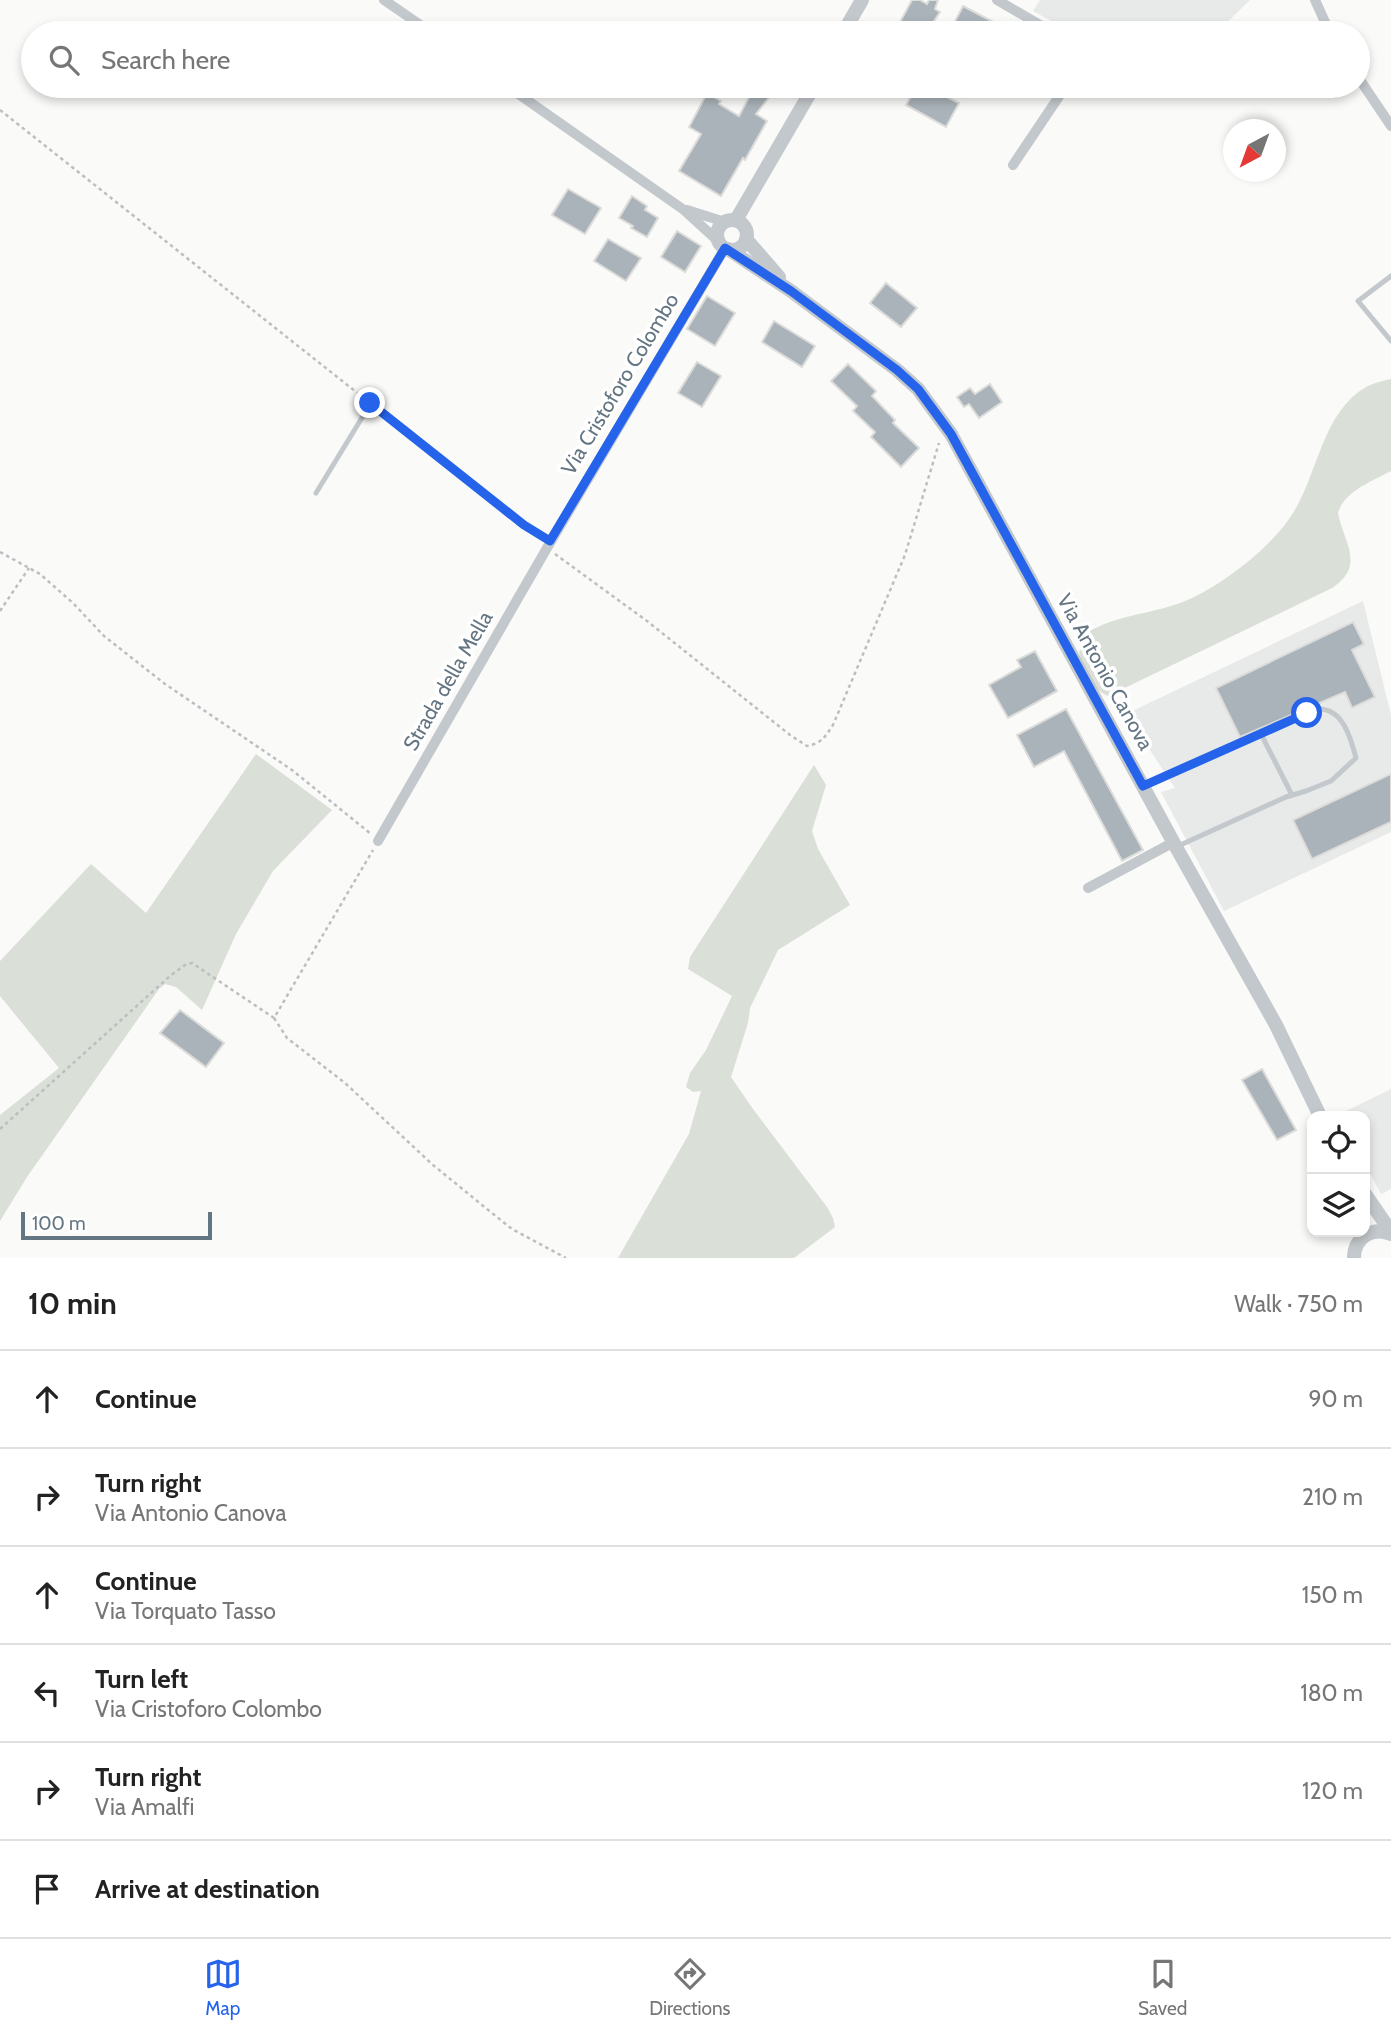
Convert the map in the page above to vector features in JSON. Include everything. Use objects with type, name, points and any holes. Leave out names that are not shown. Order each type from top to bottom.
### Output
[{"type":"street","points":[[384,0],[415,21]]},
{"type":"street","points":[[851,21],[862,0]]},
{"type":"street","points":[[997,0],[1033,21]]},
{"type":"street","points":[[1315,0],[1325,21]]},
{"type":"street","points":[[1370,95],[1391,126]]},
{"type":"street","points":[[524,98],[684,210],[724,246],[791,291]]},
{"type":"street","points":[[738,228],[718,228],[724,246],[733,250],[741,246],[738,228],[755,190],[807,98]]},
{"type":"street","points":[[1013,165],[1058,98]]},
{"type":"street","points":[[684,210],[738,228],[791,291]]},
{"type":"street","name":"Via Cristoforo Colombo","points":[[548,544],[724,246]]},
{"type":"street","name":"Via Antonio Canova","points":[[791,291],[897,370],[918,389],[947,428],[1276,1025],[1318,1111]]},
{"type":"street","name":"Strada della Mella","points":[[379,841],[548,544]]},
{"type":"street","points":[[1088,888],[1175,844]]},
{"type":"street","points":[[1370,1202],[1391,1233]]},
{"type":"street","points":[[1354,1250],[1361,1238],[1368,1233],[1391,1233]]},
{"type":"lane","points":[[1391,276],[1358,301],[1391,341]]},
{"type":"lane","points":[[316,493],[370,403],[548,544]]},
{"type":"lane","points":[[1143,786],[1318,709],[1326,709],[1338,716],[1352,740],[1356,758],[1331,781],[1175,844]]},
{"type":"lane","points":[[1262,734],[1292,795]]},
{"type":"path","points":[[0,110],[370,403]]},
{"type":"path","points":[[548,544],[790,735],[807,746],[816,744],[823,741],[833,726],[905,555],[947,428]]},
{"type":"path","points":[[0,552],[56,586],[104,636],[165,684],[292,770],[379,841],[274,1018]]},
{"type":"path","points":[[0,611],[29,568]]},
{"type":"path","points":[[0,1129],[170,976],[192,963],[274,1018],[287,1038],[345,1083],[433,1165],[478,1202],[512,1228],[566,1258]]},
{"type":"shaded area","points":[[1040,0],[1250,0],[1228,21],[1051,21],[1033,11]]},
{"type":"shaded area","points":[[1391,379],[1391,471],[1360,488],[1341,505],[1338,513],[1350,553],[1348,571],[1342,579],[1332,588],[1108,696],[1102,693],[1086,671],[1079,652],[1088,631],[1194,597],[1240,568],[1268,544],[1289,519],[1299,503],[1329,430],[1339,413],[1366,387]]},
{"type":"shaded area","points":[[1363,601],[1391,715],[1391,832],[1224,911],[1161,792],[1175,788],[1126,714]]},
{"type":"shaded area","points":[[256,754],[332,810],[273,871],[236,934],[202,1010],[176,987],[165,984],[159,989],[27,1177],[0,1221],[0,1115],[59,1068],[0,996],[0,961],[91,864],[146,913]]},
{"type":"shaded area","points":[[814,765],[826,785],[812,831],[818,849],[850,905],[778,950],[750,1008],[731,1077],[827,1207],[835,1227],[794,1258],[618,1258],[689,1134],[701,1091],[693,1092],[686,1087],[690,1073],[706,1050],[732,996],[688,969],[690,957]]},
{"type":"shaded area","points":[[1391,1089],[1391,1189],[1381,1194],[1370,1173],[1370,1111],[1346,1111]]},
{"type":"building","points":[[912,0],[927,4],[929,0],[938,0],[935,9],[940,12],[934,21],[901,21]]},
{"type":"building","points":[[963,6],[991,21],[955,21]]},
{"type":"building","points":[[704,98],[716,98],[721,101],[719,104],[739,116],[749,98],[769,98],[756,114],[767,121],[721,196],[679,171],[701,134],[689,127]]},
{"type":"building","points":[[910,98],[949,98],[959,103],[946,127],[906,105]]},
{"type":"building","points":[[568,189],[601,208],[585,234],[552,215]]},
{"type":"building","points":[[632,196],[647,206],[645,210],[658,218],[647,237],[619,218]]},
{"type":"building","points":[[677,231],[701,246],[685,272],[661,257]]},
{"type":"building","points":[[608,239],[641,258],[626,281],[594,261]]},
{"type":"building","points":[[886,283],[917,308],[901,327],[870,303]]},
{"type":"building","points":[[707,296],[735,313],[715,346],[687,329]]},
{"type":"building","points":[[774,321],[815,346],[802,367],[762,342]]},
{"type":"building","points":[[697,362],[721,376],[702,407],[678,393]]},
{"type":"building","points":[[848,364],[876,391],[872,396],[895,420],[893,423],[919,448],[901,467],[871,437],[875,432],[853,411],[857,406],[831,381]]},
{"type":"building","points":[[990,384],[1002,402],[979,418],[969,404],[964,407],[957,397],[970,388],[975,394]]},
{"type":"building","points":[[1353,622],[1364,644],[1352,650],[1375,697],[1352,708],[1345,692],[1240,737],[1216,688]]},
{"type":"building","points":[[1035,651],[1057,691],[1008,718],[989,685],[1021,667],[1017,660]]},
{"type":"building","points":[[1066,709],[1143,850],[1122,861],[1064,751],[1034,767],[1017,735]]},
{"type":"building","points":[[1391,774],[1391,822],[1312,859],[1293,820]]},
{"type":"building","points":[[180,1010],[224,1043],[206,1067],[160,1033]]},
{"type":"building","points":[[1262,1069],[1296,1130],[1277,1140],[1242,1080]]},
{"type":"route","points":[[370,403],[524,525],[550,541],[725,248],[791,291],[873,351],[918,389],[951,434],[1143,786],[1307,713]]}]
